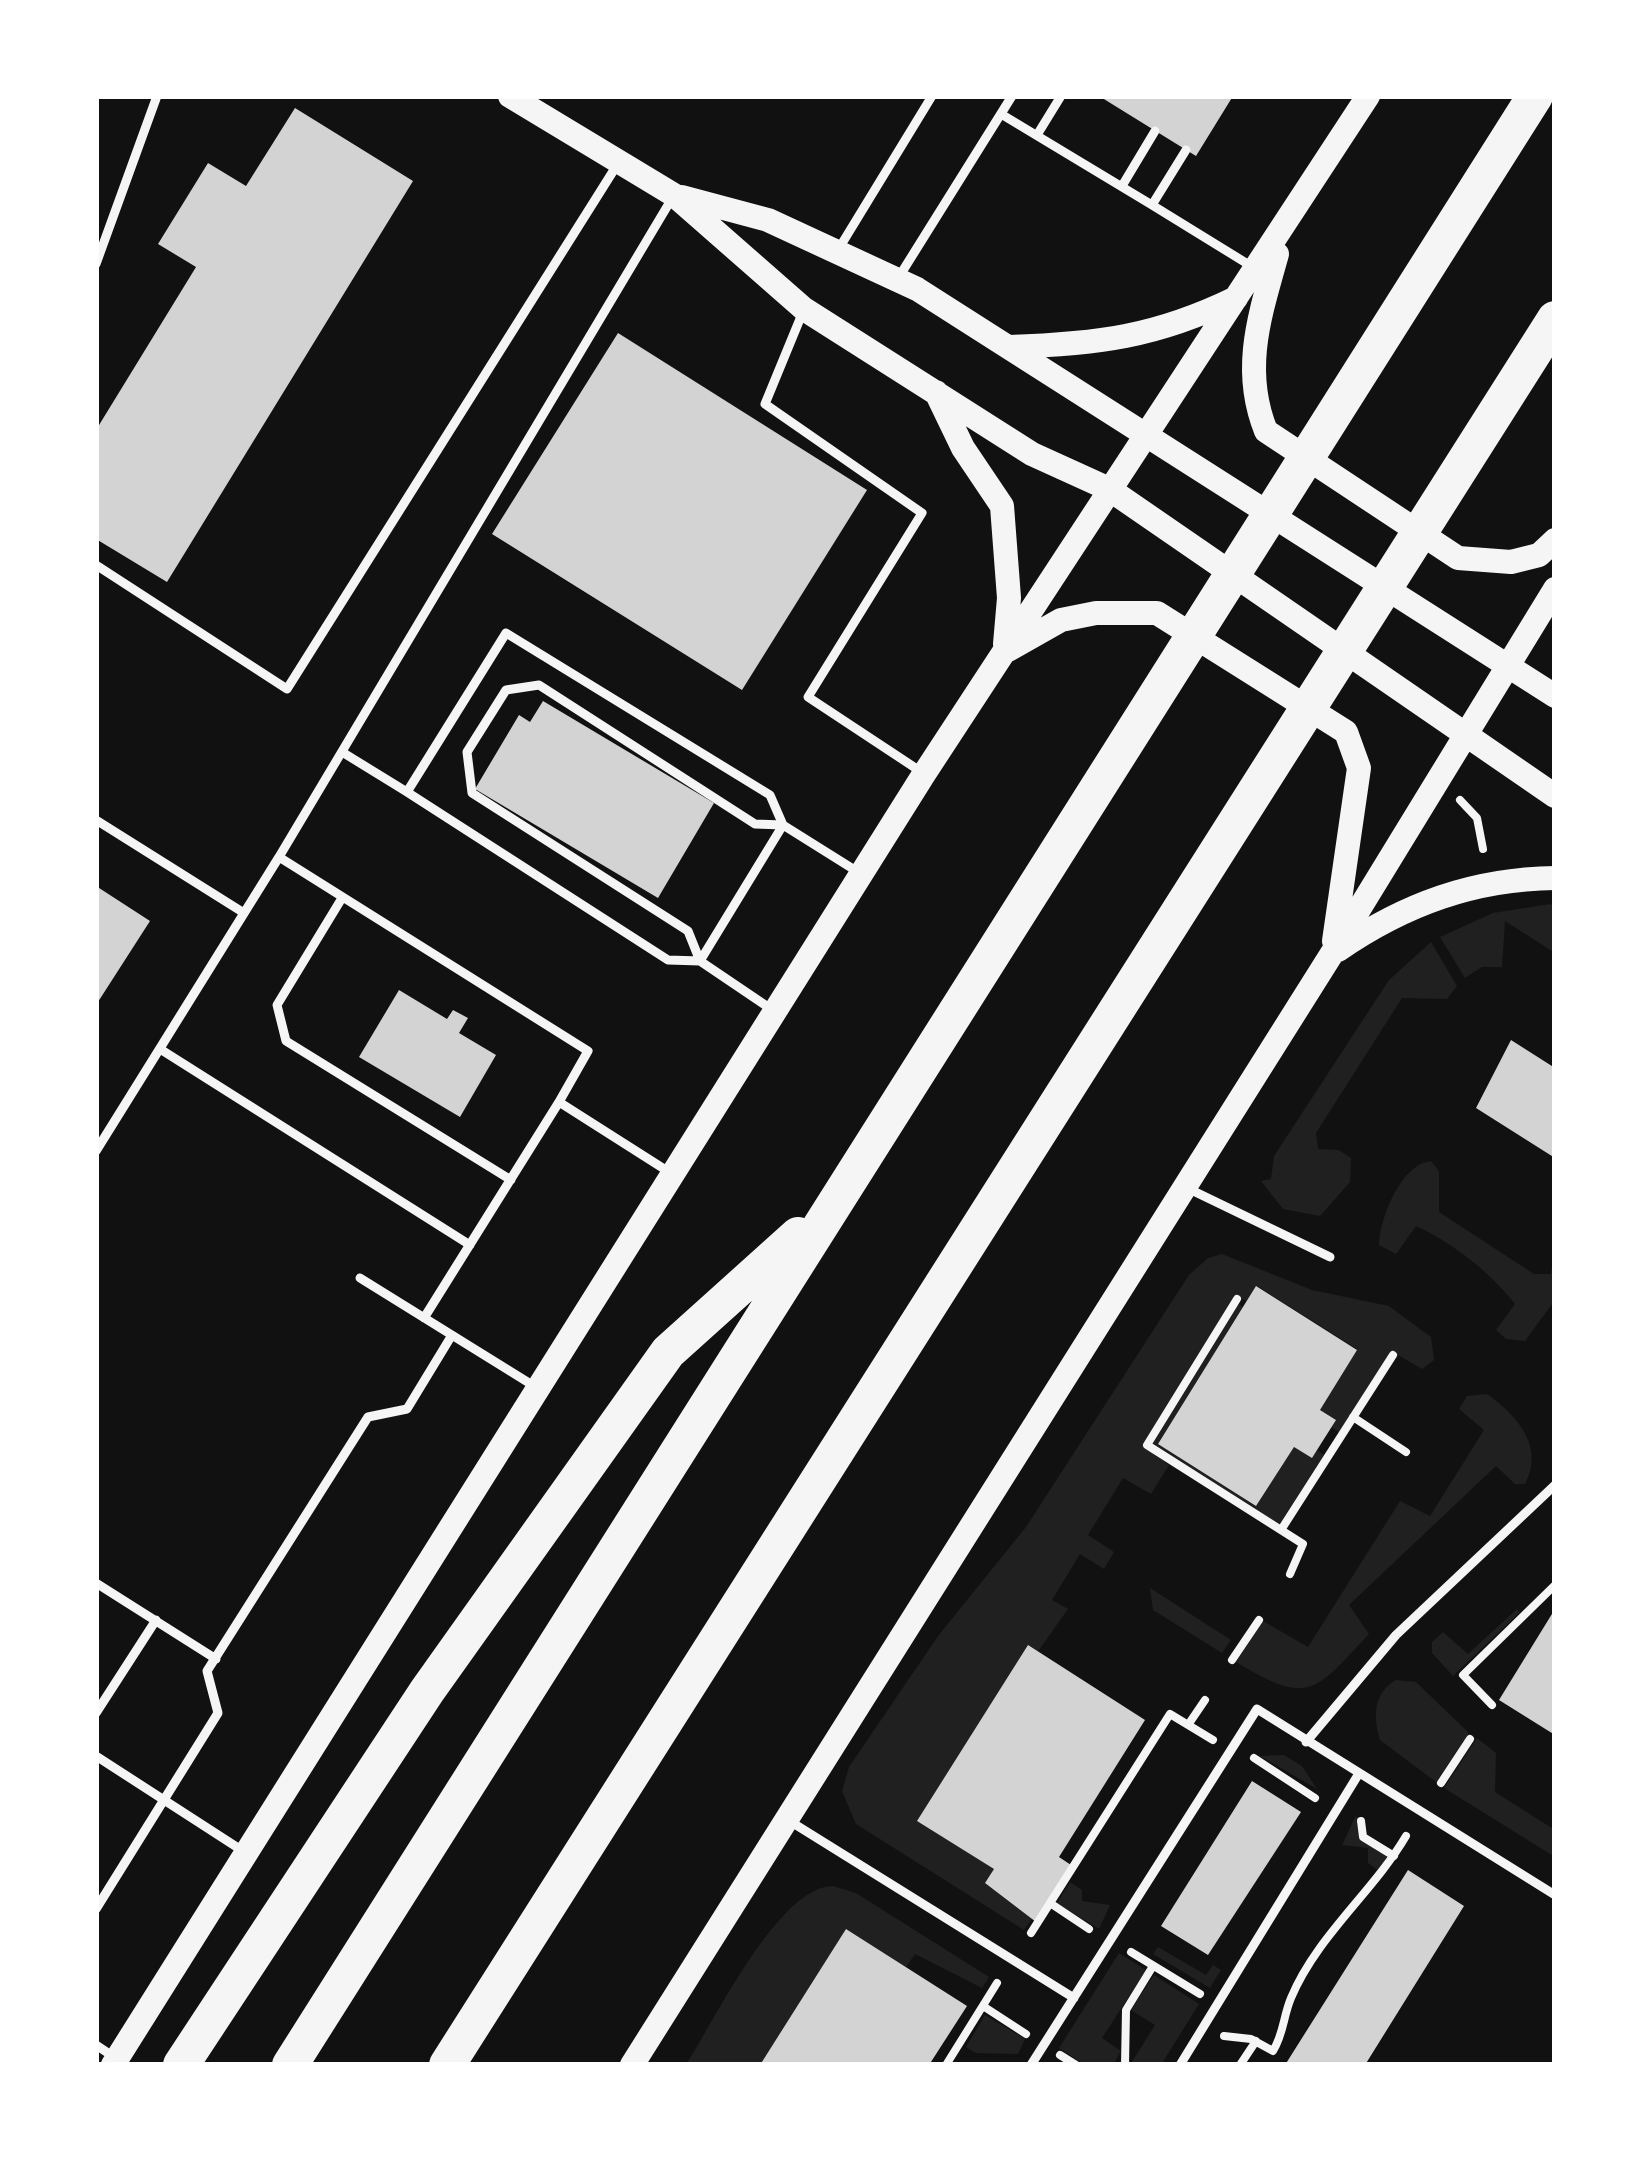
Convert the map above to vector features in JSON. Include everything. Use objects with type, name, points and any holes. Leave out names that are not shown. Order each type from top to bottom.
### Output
[{"type":"highway","points":[[290,2065],[1535,96]]},
{"type":"highway","points":[[447,2065],[1555,319]]},
{"type":"highway","points":[[182,2065],[415,1709],[668,1352],[832,1204]]},
{"type":"main road","points":[[510,96],[674,195],[804,309],[1032,454],[1109,489],[1555,796]]},
{"type":"main road","points":[[108,2056],[246,1853],[924,774],[1366,97]]},
{"type":"main road","points":[[674,195],[768,220],[897,280],[1555,696]]},
{"type":"main road","points":[[1284,229],[1252,345],[1256,407],[1266,431],[1458,558],[1510,562],[1539,555],[1555,541]]},
{"type":"main road","points":[[1009,347],[1100,343],[1148,334],[1238,297]]},
{"type":"main road","points":[[936,392],[964,448],[1002,506],[1009,598],[1004,652]]},
{"type":"main road","points":[[632,2065],[1331,955],[1555,589]]},
{"type":"main road","points":[[1004,652],[1061,620],[1096,613],[1157,613],[1346,732],[1359,768],[1331,955]]},
{"type":"main road","points":[[1331,955],[1399,913],[1458,889],[1509,878],[1555,878]]},
{"type":"lane","points":[[96,264],[157,96]]},
{"type":"lane","points":[[837,253],[932,96]]},
{"type":"lane","points":[[897,280],[1012,96]]},
{"type":"lane","points":[[1036,135],[1061,96]]},
{"type":"lane","points":[[1001,114],[1257,269]]},
{"type":"lane","points":[[1122,186],[1155,131]]},
{"type":"lane","points":[[1152,205],[1186,150]]},
{"type":"lane","points":[[96,565],[287,689],[620,161]]},
{"type":"lane","points":[[96,1151],[279,857],[674,195]]},
{"type":"lane","points":[[804,309],[764,404],[922,513],[808,698],[924,774]]},
{"type":"lane","points":[[407,792],[506,633],[770,795],[784,825]]},
{"type":"lane","points":[[700,961],[688,932],[472,794],[467,752],[506,690],[538,685],[755,824],[784,825],[863,875]]},
{"type":"lane","points":[[341,752],[668,960],[700,961],[776,1012]]},
{"type":"lane","points":[[96,820],[244,913]]},
{"type":"lane","points":[[700,961],[784,825]]},
{"type":"lane","points":[[279,857],[588,1051],[424,1318]]},
{"type":"lane","points":[[342,898],[277,1005],[286,1041],[511,1180]]},
{"type":"lane","points":[[160,1049],[470,1245]]},
{"type":"lane","points":[[559,1102],[673,1175]]},
{"type":"lane","points":[[1185,1187],[1330,1257]]},
{"type":"lane","points":[[360,1278],[540,1389]]},
{"type":"lane","points":[[96,1909],[218,1713],[207,1671],[368,1417],[407,1409],[452,1335]]},
{"type":"lane","points":[[1306,1742],[1396,1636],[1555,1485]]},
{"type":"lane","points":[[96,1583],[216,1659]]},
{"type":"lane","points":[[96,1713],[155,1620]]},
{"type":"lane","points":[[1031,2065],[1257,1708],[1555,1895]]},
{"type":"lane","points":[[96,1756],[246,1853]]},
{"type":"lane","points":[[1186,2063],[1358,1775]]},
{"type":"lane","points":[[787,1819],[1074,1998]]},
{"type":"path","points":[[1460,799],[1477,818],[1483,849]]},
{"type":"path","points":[[1237,1299],[1147,1445],[1305,1548],[1290,1574]]},
{"type":"path","points":[[1281,1531],[1393,1355]]},
{"type":"path","points":[[1353,1417],[1406,1452]]},
{"type":"path","points":[[1492,1705],[1463,1675],[1555,1585]]},
{"type":"path","points":[[1232,1660],[1259,1620]]},
{"type":"path","points":[[1188,1725],[1205,1700]]},
{"type":"path","points":[[1030,1933],[1170,1714],[1215,1742]]},
{"type":"path","points":[[1441,1784],[1470,1739]]},
{"type":"path","points":[[1252,1757],[1315,1798]]},
{"type":"path","points":[[1360,1813],[1363,1837],[1394,1856]]},
{"type":"path","points":[[1222,2036],[1256,2041],[1273,2051],[1286,2029],[1290,2000],[1359,1894],[1380,1880],[1406,1836]]},
{"type":"path","points":[[1050,1904],[1094,1932]]},
{"type":"path","points":[[1124,1948],[1203,1996]]},
{"type":"path","points":[[1125,2065],[1126,2010],[1153,1966]]},
{"type":"path","points":[[946,2065],[997,1983]]},
{"type":"path","points":[[982,2006],[1026,2033]]},
{"type":"path","points":[[1240,2065],[1256,2041]]},
{"type":"shaded area","points":[[1555,906],[1555,953],[1505,921],[1502,967],[1482,967],[1465,978],[1440,937],[1493,913]]},
{"type":"shaded area","points":[[1431,942],[1457,986],[1447,999],[1402,998],[1316,1133],[1318,1149],[1339,1150],[1351,1158],[1350,1182],[1320,1216],[1283,1209],[1261,1181],[1271,1179],[1274,1156],[1389,980]]},
{"type":"shaded area","points":[[1431,1161],[1439,1171],[1439,1212],[1534,1274],[1551,1274],[1555,1242],[1555,1300],[1525,1341],[1506,1339],[1496,1330],[1515,1304],[1444,1241],[1416,1226],[1396,1254],[1379,1245],[1388,1207],[1402,1182],[1420,1164]]},
{"type":"shaded area","points":[[1222,1254],[1312,1290],[1389,1306],[1431,1337],[1434,1360],[1422,1369],[1391,1351],[1339,1432],[1331,1427],[1335,1419],[1320,1410],[1357,1349],[1257,1286],[1246,1301],[1235,1295],[1142,1446],[1169,1465],[1151,1494],[1123,1478],[1088,1535],[1114,1552],[1104,1569],[1080,1554],[1052,1600],[1068,1609],[918,1821],[994,1869],[985,1883],[1032,1919],[1024,1930],[856,1824],[842,1791],[849,1767],[938,1636],[1026,1527],[1189,1275],[1208,1258]]},
{"type":"shaded area","points":[[1237,1303],[1243,1307],[1158,1444],[1256,1506],[1294,1447],[1311,1457],[1317,1450],[1324,1455],[1279,1525],[1152,1444]]},
{"type":"shaded area","points":[[1487,1394],[1525,1433],[1532,1457],[1525,1484],[1515,1484],[1496,1466],[1349,1605],[1369,1634],[1322,1680],[1296,1688],[1236,1662],[1263,1621],[1308,1647],[1400,1501],[1430,1516],[1484,1430],[1459,1409],[1467,1396]]},
{"type":"shaded area","points":[[1150,1588],[1231,1640],[1222,1653],[1153,1610]]},
{"type":"shaded area","points":[[1517,1609],[1520,1612],[1453,1676],[1432,1653],[1432,1642],[1443,1632],[1468,1654]]},
{"type":"shaded area","points":[[1396,1680],[1416,1682],[1469,1733],[1436,1782],[1380,1740],[1377,1706]]},
{"type":"shaded area","points":[[1477,1738],[1496,1753],[1495,1792],[1555,1830],[1555,1857],[1444,1788]]},
{"type":"shaded area","points":[[1284,1755],[1302,1766],[1317,1789],[1260,1756]]},
{"type":"shaded area","points":[[1356,1815],[1359,1839],[1387,1857],[1379,1871],[1368,1863],[1368,1848],[1342,1845]]},
{"type":"shaded area","points":[[1070,1882],[1082,1890],[1082,1901],[1110,1905],[1099,1929],[1057,1903]]},
{"type":"shaded area","points":[[833,1886],[856,1893],[989,1977],[982,1988],[915,1954],[906,1967],[846,1929],[760,2065],[686,2065],[770,1931],[812,1892]]},
{"type":"shaded area","points":[[1158,1947],[1206,1975],[1213,1965],[1221,1970],[1210,1988],[1153,1954]]},
{"type":"shaded area","points":[[1119,1953],[1146,1970],[1102,2038],[1121,2051],[1113,2065],[1085,2065],[1059,2048]]},
{"type":"shaded area","points":[[1154,1975],[1199,2004],[1161,2065],[1130,2065],[1155,2025],[1131,2010]]},
{"type":"shaded area","points":[[985,2015],[1025,2039],[1018,2054],[976,2053],[966,2047]]},
{"type":"building","points":[[1099,96],[1233,96],[1196,156]]},
{"type":"building","points":[[295,108],[413,181],[167,582],[96,539],[96,430],[196,267],[158,244],[208,163],[246,186]]},
{"type":"building","points":[[618,333],[867,490],[742,690],[492,534]]},
{"type":"building","points":[[543,701],[714,803],[658,898],[475,789],[519,715],[530,722]]},
{"type":"building","points":[[96,886],[150,921],[96,1005]]},
{"type":"building","points":[[399,990],[447,1019],[453,1010],[468,1018],[459,1033],[496,1055],[460,1117],[359,1057]]},
{"type":"building","points":[[1511,1040],[1555,1068],[1555,1158],[1476,1108]]},
{"type":"building","points":[[1256,1286],[1357,1350],[1320,1410],[1336,1420],[1312,1458],[1294,1447],[1256,1506],[1158,1444]]},
{"type":"building","points":[[1555,1609],[1555,1735],[1499,1700]]},
{"type":"building","points":[[1028,1645],[1145,1720],[1059,1857],[1071,1865],[1036,1922],[985,1883],[994,1869],[917,1821]]},
{"type":"building","points":[[1252,1781],[1301,1812],[1208,1955],[1161,1926]]},
{"type":"building","points":[[1408,1870],[1464,1906],[1365,2065],[1285,2065]]},
{"type":"building","points":[[846,1929],[967,2006],[929,2065],[760,2065]]}]
